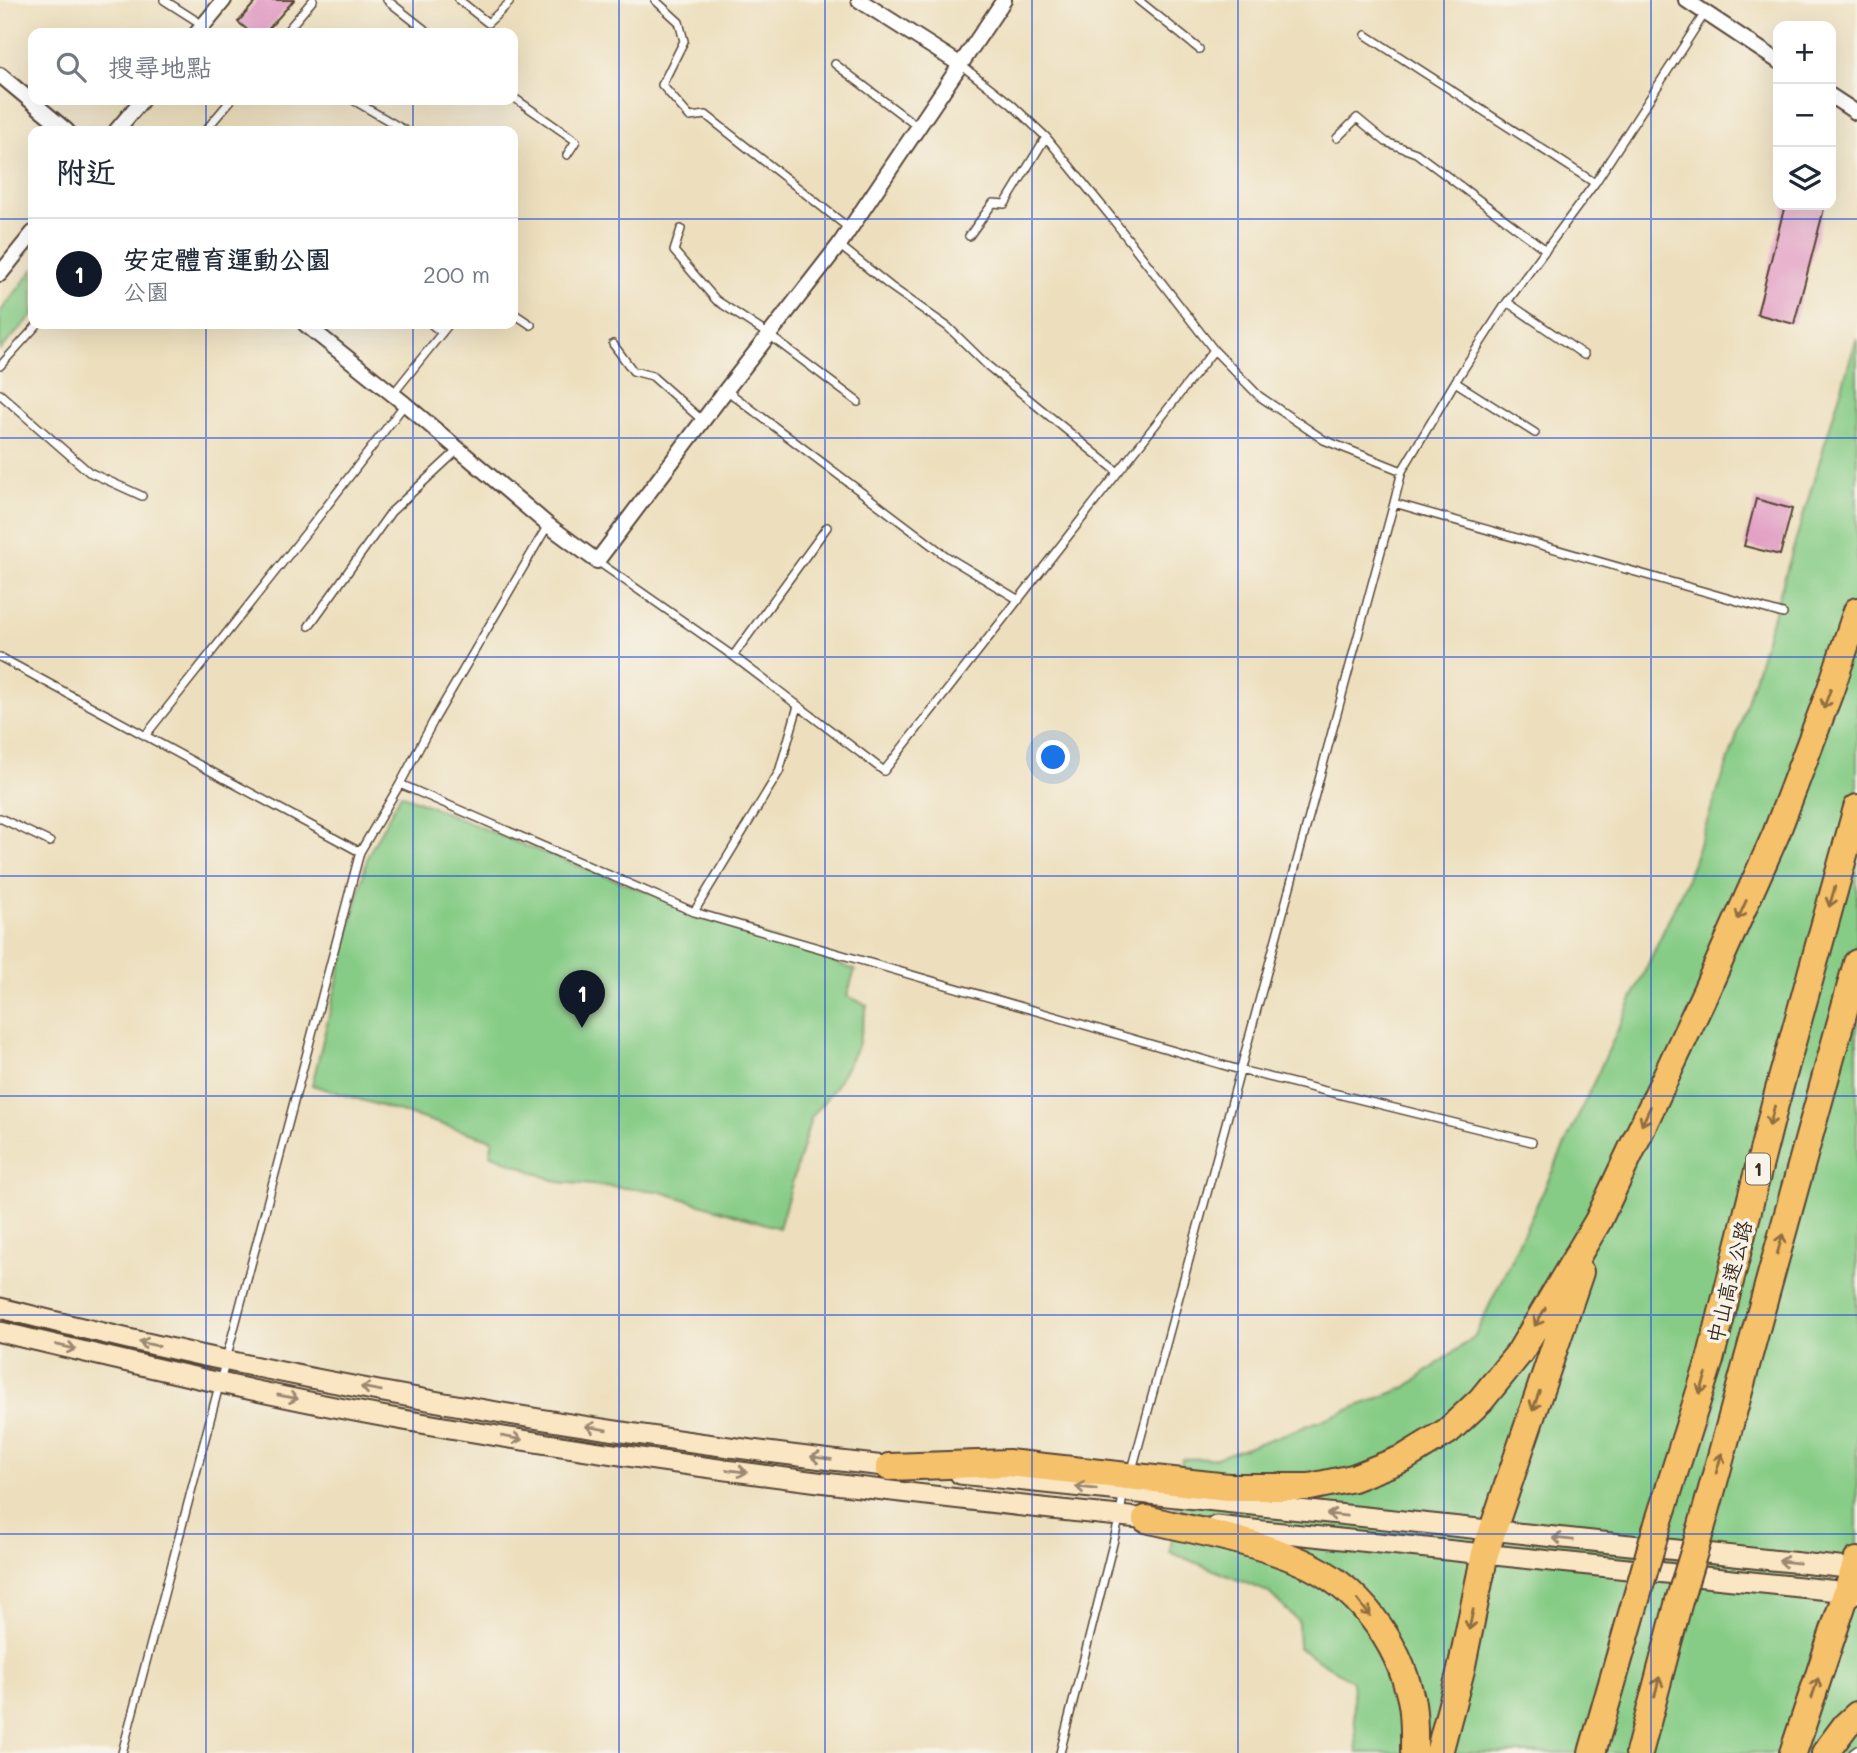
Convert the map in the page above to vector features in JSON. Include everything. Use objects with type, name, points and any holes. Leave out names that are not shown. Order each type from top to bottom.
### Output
[{"type":"highway","points":[[889,1466],[1007,1463],[1127,1484],[1310,1487],[1353,1478],[1404,1458],[1448,1431],[1480,1401],[1520,1352],[1598,1221],[1776,834],[1857,611]]},
{"type":"highway","name":"中山高速公路","points":[[1592,1753],[1656,1530],[1710,1360],[1775,1104],[1857,808]]},
{"type":"highway","name":"中山高速公路","points":[[1639,1753],[1857,963]]},
{"type":"highway","points":[[1439,1753],[1461,1670],[1489,1542],[1598,1221]]},
{"type":"highway","points":[[1146,1519],[1241,1542],[1303,1562],[1335,1581],[1360,1601],[1383,1632],[1403,1669],[1412,1703],[1414,1753]]},
{"type":"highway","points":[[1793,1753],[1855,1577]]},
{"type":"highway","points":[[1825,1753],[1846,1725],[1857,1716]]},
{"type":"main road","points":[[0,1308],[226,1362],[419,1398],[656,1438],[889,1466]]},
{"type":"main road","points":[[0,1332],[221,1384],[396,1418],[648,1459],[1146,1519],[1489,1542],[1855,1577]]},
{"type":"main road","points":[[1127,1484],[1489,1542]]},
{"type":"street","points":[[201,28],[224,0]]},
{"type":"street","points":[[859,0],[961,65]]},
{"type":"street","points":[[311,329],[548,525],[597,561],[839,245],[1004,0]]},
{"type":"street","points":[[1698,5],[1773,58]]},
{"type":"street","points":[[0,75],[28,99]]},
{"type":"street","points":[[1836,99],[1857,113]]},
{"type":"street","points":[[35,105],[60,126]]},
{"type":"street","points":[[120,126],[138,105]]},
{"type":"street","points":[[1,271],[28,239]]},
{"type":"lane","points":[[164,0],[199,28]]},
{"type":"lane","points":[[289,28],[313,0]]},
{"type":"lane","points":[[387,0],[423,28]]},
{"type":"lane","points":[[459,0],[488,23],[509,3]]},
{"type":"lane","points":[[655,0],[679,22],[684,41],[662,85],[690,117],[706,115],[850,229]]},
{"type":"lane","points":[[1138,0],[1199,49]]},
{"type":"lane","points":[[1060,1753],[1127,1484],[1402,471],[1507,302],[1595,183],[1698,5]]},
{"type":"lane","points":[[1366,35],[1595,183]]},
{"type":"lane","points":[[835,64],[918,128]]},
{"type":"lane","points":[[961,65],[1046,137],[1214,351],[1259,396],[1324,440],[1402,471]]},
{"type":"lane","points":[[518,100],[576,141],[567,155]]},
{"type":"lane","points":[[209,126],[227,105]]},
{"type":"lane","points":[[362,105],[397,126]]},
{"type":"lane","points":[[1337,138],[1357,118],[1386,142],[1416,153],[1546,250]]},
{"type":"lane","points":[[969,236],[993,203],[1005,204],[1046,137]]},
{"type":"lane","points":[[681,229],[674,251],[716,300],[769,335],[858,401]]},
{"type":"lane","points":[[839,245],[890,286],[948,327],[988,366],[1118,472]]},
{"type":"lane","points":[[1507,302],[1584,355]]},
{"type":"lane","points":[[518,316],[531,325]]},
{"type":"lane","points":[[0,366],[33,329]]},
{"type":"lane","points":[[437,329],[442,333]]},
{"type":"lane","points":[[393,394],[446,329]]},
{"type":"lane","points":[[612,344],[633,370],[652,376],[703,421]]},
{"type":"lane","points":[[597,561],[733,656],[884,771],[1214,351]]},
{"type":"lane","points":[[1455,383],[1535,433]]},
{"type":"lane","points":[[726,390],[946,556],[1019,600]]},
{"type":"lane","points":[[0,394],[89,472],[142,496]]},
{"type":"lane","points":[[145,736],[405,404]]},
{"type":"lane","points":[[309,626],[391,512],[459,449]]},
{"type":"lane","points":[[1394,503],[1783,614]]},
{"type":"lane","points":[[122,1753],[360,852],[548,525]]},
{"type":"lane","points":[[733,656],[827,527]]},
{"type":"lane","points":[[0,657],[360,852]]},
{"type":"lane","points":[[694,912],[779,772],[798,706]]},
{"type":"lane","points":[[400,784],[694,912],[1240,1070],[1532,1142]]},
{"type":"lane","points":[[0,818],[50,842]]},
{"type":"green space","points":[[28,276],[28,320],[0,350],[0,312]]},
{"type":"green space","points":[[1857,337],[1857,1750],[1853,1753],[1357,1753],[1352,1681],[1299,1648],[1298,1621],[1268,1592],[1170,1552],[1182,1459],[1216,1458],[1405,1388],[1475,1336],[1685,884],[1734,745]]},
{"type":"green space","points":[[401,794],[518,843],[855,970],[847,996],[867,1005],[858,1046],[835,1087],[811,1118],[779,1228],[658,1191],[558,1182],[490,1154],[493,1140],[312,1085],[368,855]]},
{"type":"building","points":[[257,0],[294,0],[269,28],[245,28],[238,22]]},
{"type":"building","points":[[1784,210],[1824,210],[1794,324],[1757,314]]},
{"type":"building","points":[[1756,499],[1792,509],[1780,555],[1744,546]]},
{"type":"place","name":"安定體育運動公園","points":[[582,1028]]}]
